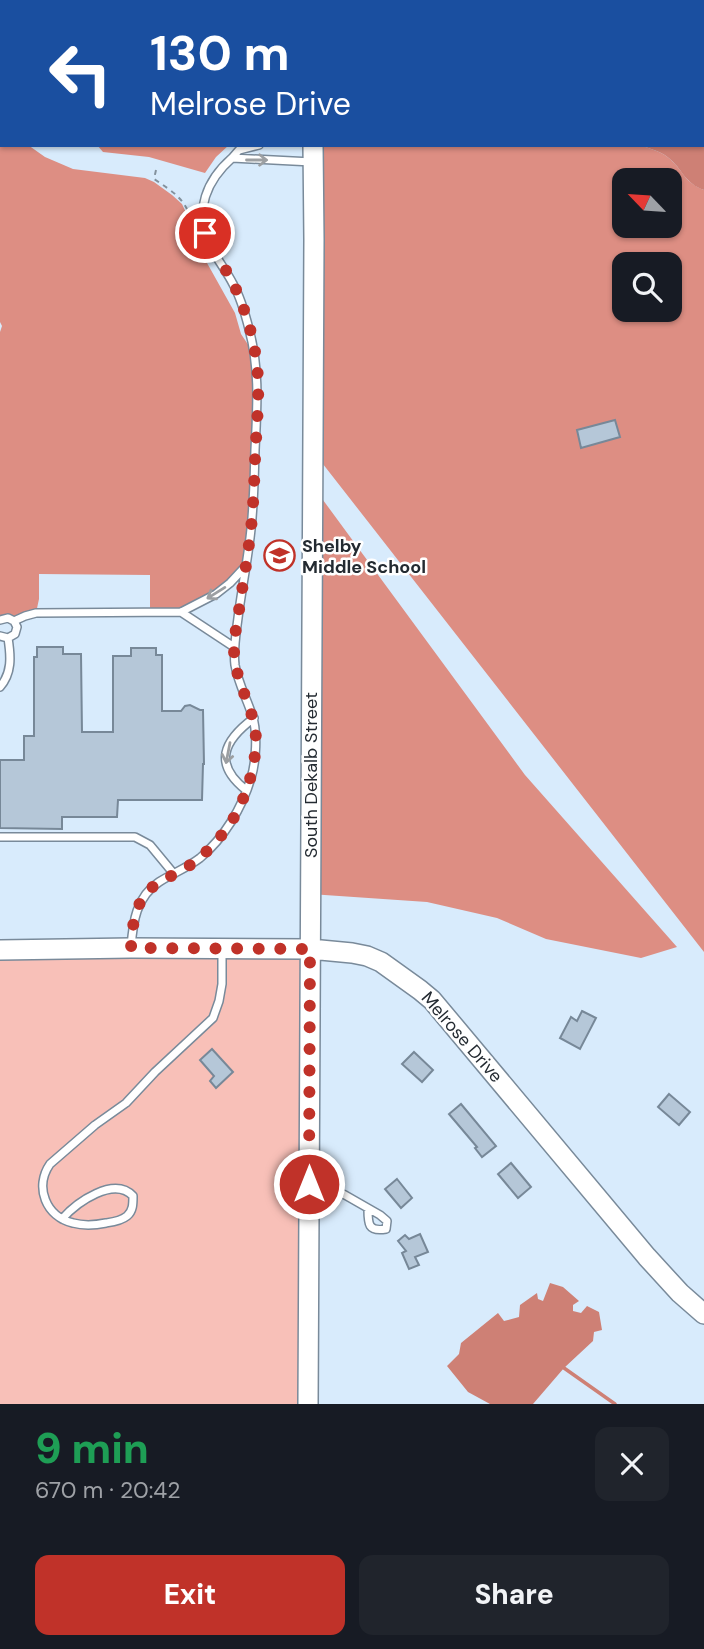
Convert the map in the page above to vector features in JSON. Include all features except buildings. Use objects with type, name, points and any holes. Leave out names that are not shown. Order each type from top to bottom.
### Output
[{"type":"main road","name":"South Dekalb Street","points":[[308,1404],[313,154]]},
{"type":"main road","name":"Melrose Drive","points":[[0,950],[310,949],[352,953],[381,962],[420,989],[450,1021],[646,1257],[704,1314]]},
{"type":"lane","points":[[131,948],[133,921],[141,901],[153,887],[202,856],[223,833],[238,810],[252,776],[256,735],[254,719],[239,681],[234,647],[253,503],[258,380],[250,330],[237,292],[208,242],[203,223],[208,186],[239,150],[251,147]]},
{"type":"lane","points":[[232,158],[313,154]]},
{"type":"lane","points":[[14,621],[36,613],[181,612],[216,594],[245,567]]},
{"type":"lane","points":[[181,612],[234,647]]},
{"type":"lane","points":[[0,620],[8,618],[14,621],[17,627],[13,636],[4,637],[11,653],[10,668],[0,687]]},
{"type":"lane","points":[[246,790],[229,774],[226,757],[233,737],[254,719]]},
{"type":"lane","points":[[0,837],[135,837],[150,845],[174,874]]},
{"type":"lane","points":[[62,1219],[72,1208],[92,1195],[107,1190],[128,1190],[134,1196],[133,1208],[127,1216],[119,1220],[93,1225],[62,1219],[56,1216],[47,1203],[42,1190],[45,1171],[86,1133],[125,1103],[213,1018],[222,984],[222,948]]},
{"type":"lane","points":[[309,1184],[337,1191],[368,1209]]},
{"type":"shaded area","points":[[0,147],[31,147],[45,157],[73,169],[145,178],[182,204],[192,234],[235,313],[241,334],[255,355],[253,505],[245,567],[230,583],[181,612],[150,612],[150,575],[39,574],[36,613],[0,620]]},
{"type":"shaded area","points":[[99,147],[227,147],[205,173],[149,157],[103,152]]},
{"type":"shaded area","points":[[313,147],[646,147],[668,157],[678,168],[612,168],[612,238],[682,238],[682,172],[688,180],[704,190],[704,952],[312,450]]},
{"type":"shaded area","points":[[646,147],[704,147],[704,190],[689,181],[682,172],[682,168],[678,168],[668,157]]},
{"type":"shaded area","points":[[312,485],[525,775],[677,947],[641,958],[546,939],[497,918],[427,902],[310,894]]},
{"type":"shaded area","points":[[310,949],[308,1404],[0,1404],[0,950]]},
{"type":"shaded area","points":[[550,1283],[563,1287],[579,1301],[573,1305],[573,1311],[581,1313],[587,1306],[599,1312],[602,1330],[594,1332],[593,1341],[564,1368],[533,1404],[490,1404],[468,1392],[447,1366],[459,1354],[461,1343],[498,1313],[504,1321],[519,1317],[520,1305],[537,1293],[538,1299],[543,1301]]},
{"type":"waterway","points":[[564,1368],[615,1404]]},
{"type":"place","name":"Shelby Middle School","points":[[279,556]]},
{"type":"route","points":[[205,233],[237,292],[250,330],[258,380],[253,503],[234,647],[239,681],[254,719],[256,735],[252,776],[238,810],[223,833],[202,856],[160,881],[141,901],[133,921],[131,948],[310,949],[309,1184]]}]
